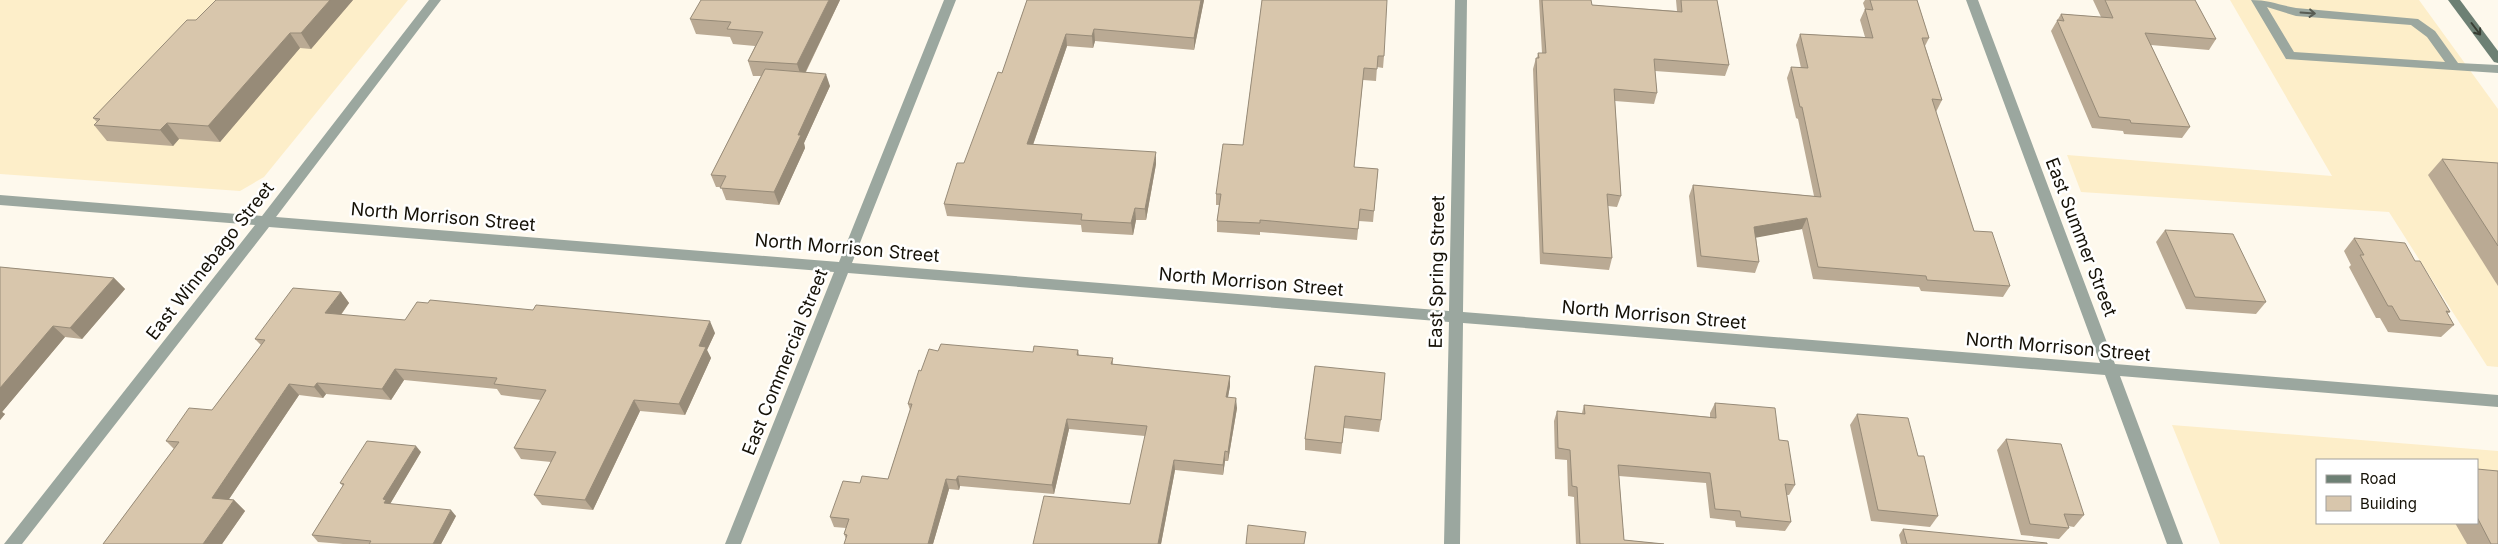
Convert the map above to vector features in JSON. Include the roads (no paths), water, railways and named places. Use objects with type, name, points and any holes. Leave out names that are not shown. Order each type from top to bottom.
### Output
[{"type":"main road","points":[[2454,0],[2498,59]]},
{"type":"street","name":"East Winnebago Street","points":[[12,544],[266,221],[435,0]]},
{"type":"street","name":"East Commercial Street","points":[[733,544],[950,0]]},
{"type":"street","name":"East Spring Street","points":[[1452,544],[1461,0]]},
{"type":"street","name":"East Summer Street","points":[[1972,0],[2175,544]]},
{"type":"street","points":[[2257,0],[2290,56],[2498,70]]},
{"type":"street","points":[[2262,0],[2277,8],[2296,12],[2414,22],[2431,34],[2454,66]]},
{"type":"street","name":"North Morrison Street","points":[[0,200],[843,266],[1455,318],[2498,401]]}]
